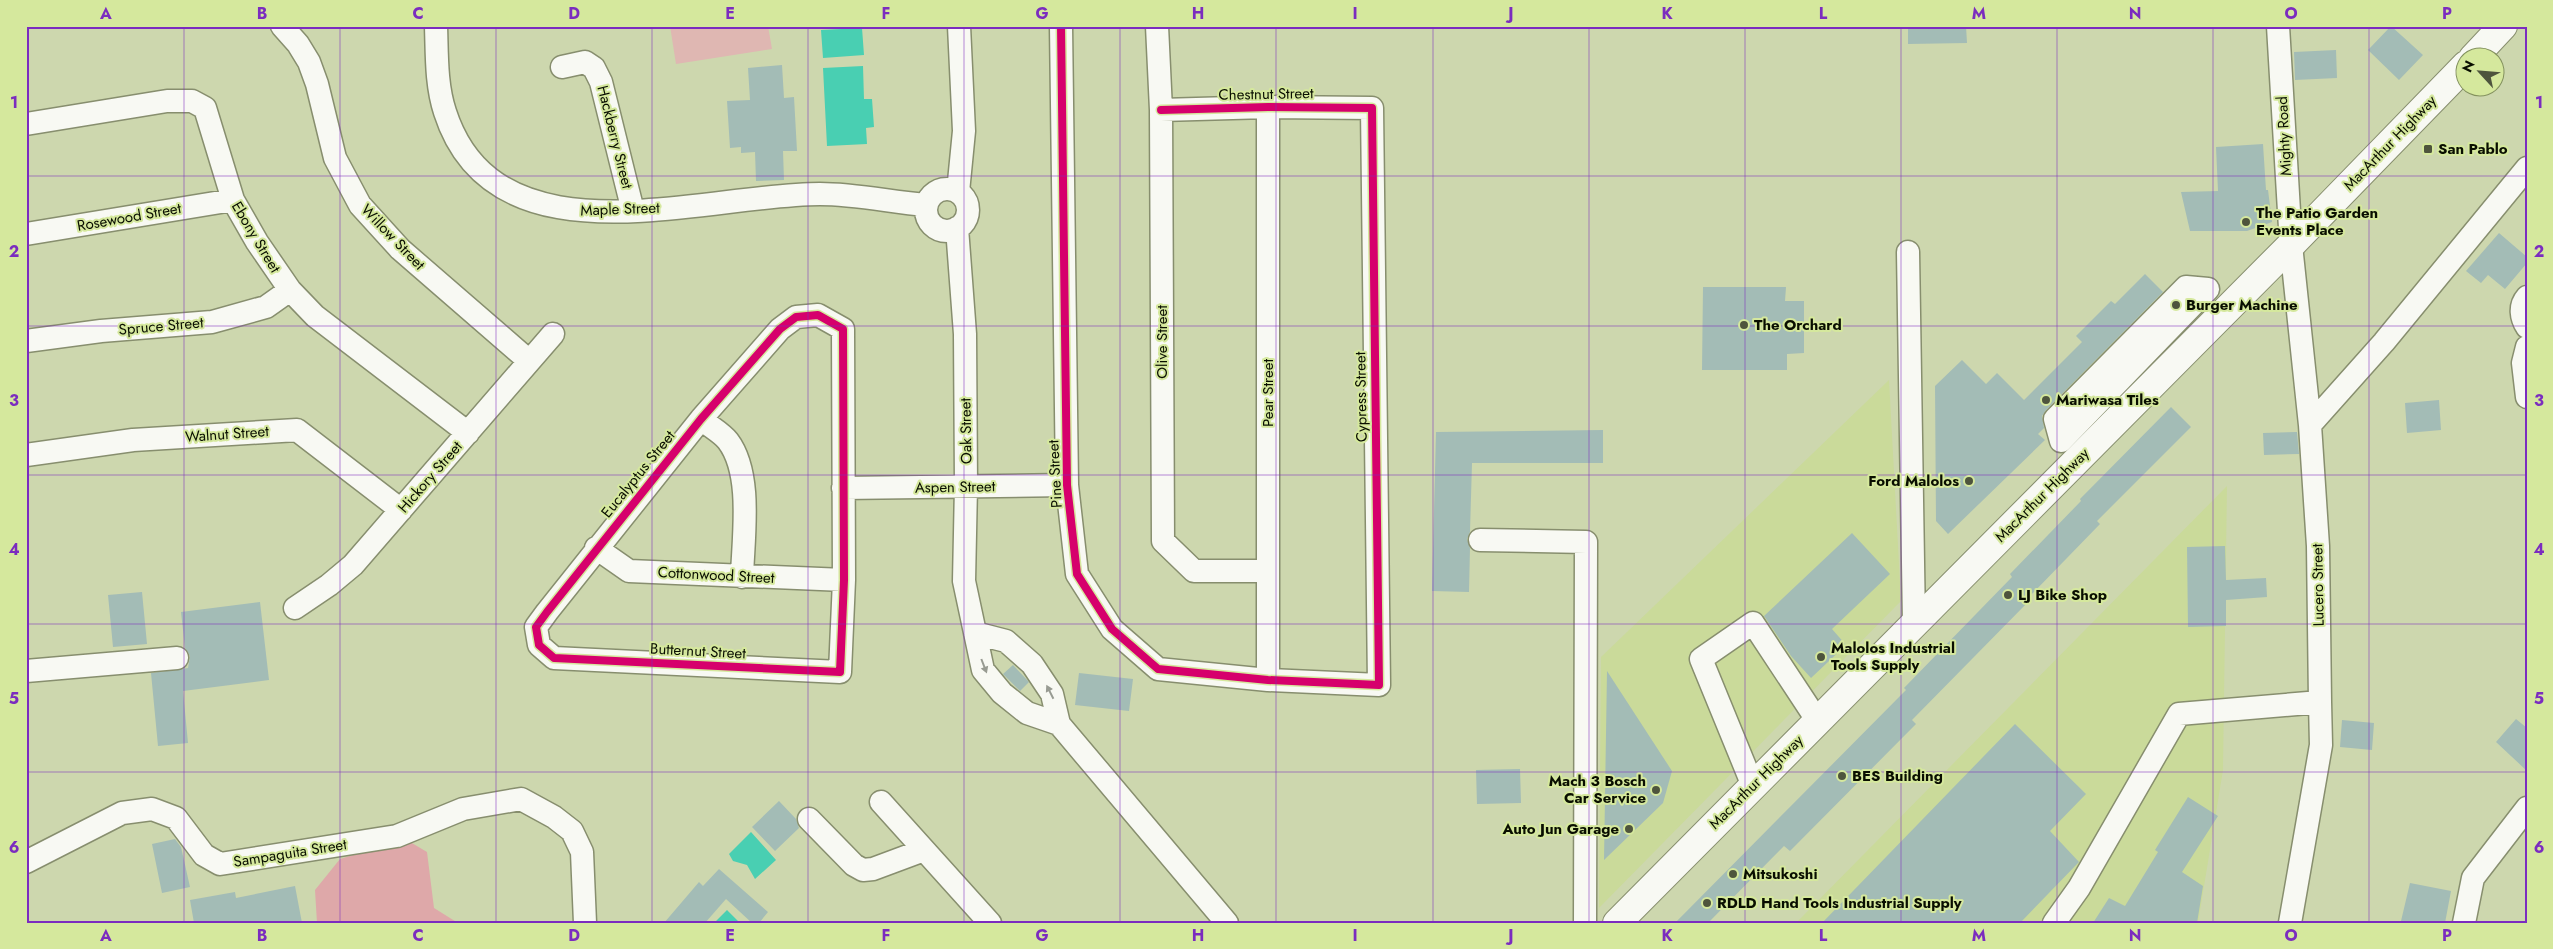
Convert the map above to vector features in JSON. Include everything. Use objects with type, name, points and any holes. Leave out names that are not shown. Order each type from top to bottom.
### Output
[{"type":"highway","points":[[2482,48],[2503,26]]},
{"type":"highway","name":"MacArthur Highway","points":[[1617,923],[2291,246],[2456,75]]},
{"type":"street","name":"Willow Street","points":[[282,26],[298,44],[309,62],[317,84],[335,158],[360,205],[400,249],[528,360]]},
{"type":"street","name":"Maple Street","points":[[436,26],[438,80],[445,113],[459,146],[475,168],[503,188],[529,201],[556,208],[588,212],[633,211],[821,194],[926,205]]},
{"type":"street","points":[[958,192],[964,131],[959,26]]},
{"type":"street","name":"Pine Street","points":[[1061,26],[1067,485],[1077,574],[1112,629],[1158,669],[1268,680],[1378,685]]},
{"type":"street","name":"Olive Street","points":[[1157,26],[1162,110],[1163,541],[1194,572],[1268,571]]},
{"type":"street","name":"Mighty Road","points":[[2278,26],[2291,246]]},
{"type":"street","name":"Hackberry Street","points":[[562,67],[584,62],[594,68],[601,82],[633,211]]},
{"type":"street","name":"Ebony Street","points":[[26,124],[167,102],[192,101],[205,108],[233,200],[257,242],[290,290],[314,316],[468,433]]},
{"type":"street","name":"Chestnut Street","points":[[1162,110],[1268,107],[1372,108]]},
{"type":"street","name":"Pear Street","points":[[1268,107],[1268,680]]},
{"type":"street","name":"Cypress Street","points":[[1372,108],[1378,685]]},
{"type":"street","points":[[2310,425],[2384,342],[2527,168]]},
{"type":"street","points":[[945,188],[958,192],[964,197],[968,210],[963,224],[950,231],[934,227],[928,221],[926,205],[932,194],[945,188]]},
{"type":"street","name":"Rosewood Street","points":[[26,234],[233,200]]},
{"type":"street","name":"Oak Street","points":[[957,228],[965,334],[966,486],[964,581],[984,670],[1002,693],[1027,713],[1059,724]]},
{"type":"street","name":"Lucero Street","points":[[2290,923],[2321,745],[2318,546],[2310,425],[2291,246]]},
{"type":"street","points":[[1908,252],[1914,624]]},
{"type":"street","points":[[2186,287],[2208,289],[2137,362],[2096,405],[2061,441],[2055,419],[2186,287]]},
{"type":"street","name":"Spruce Street","points":[[26,342],[101,331],[212,322],[266,307],[290,290]]},
{"type":"street","points":[[2527,297],[2523,302],[2521,314],[2527,327]]},
{"type":"street","name":"Eucalyptus Street","points":[[554,658],[539,646],[536,627],[596,548],[701,419],[780,329],[796,317],[818,315],[843,329],[843,488]]},
{"type":"street","name":"Hickory Street","points":[[294,608],[329,585],[353,565],[468,433],[528,360],[553,334]]},
{"type":"street","points":[[2527,348],[2523,363],[2527,398]]},
{"type":"street","points":[[2137,362],[2157,380]]},
{"type":"street","points":[[701,419],[728,440],[738,462],[744,485],[742,577]]},
{"type":"street","name":"Walnut Street","points":[[26,455],[134,440],[297,430],[401,510]]},
{"type":"street","name":"Aspen Street","points":[[843,488],[1067,485]]},
{"type":"street","points":[[843,488],[844,580]]},
{"type":"street","points":[[1480,540],[1586,542],[1585,923]]},
{"type":"street","name":"Cottonwood Street","points":[[596,548],[629,571],[844,580]]},
{"type":"street","name":"Butternut Street","points":[[554,658],[840,672],[844,580]]},
{"type":"street","points":[[1753,786],[1701,659],[1753,623],[1817,720]]},
{"type":"street","points":[[975,633],[1006,641],[1032,664],[1052,694],[1059,724],[1227,923]]},
{"type":"street","points":[[26,671],[177,658]]},
{"type":"street","points":[[2054,923],[2079,888],[2179,714],[2320,702]]},
{"type":"street","name":"Sampaguita Street","points":[[26,862],[122,813],[152,809],[176,818],[204,855],[220,864],[397,836],[463,809],[522,799],[572,831],[582,852],[585,923]]},
{"type":"street","points":[[881,802],[990,923]]},
{"type":"street","points":[[809,819],[854,865],[863,870],[873,869],[924,850]]},
{"type":"street","points":[[2464,923],[2473,878],[2523,820]]},
{"type":"shaded area","points":[[670,26],[768,26],[772,49],[676,64]]},
{"type":"shaded area","points":[[1889,380],[1901,601],[1599,908],[1601,657]]},
{"type":"shaded area","points":[[2227,486],[2223,770],[2198,923],[1796,923]]},
{"type":"shaded area","points":[[405,839],[427,852],[434,908],[458,923],[317,923],[315,890],[340,859]]},
{"type":"water","points":[[862,28],[864,55],[823,58],[821,30]]},
{"type":"water","points":[[863,66],[864,99],[872,99],[874,127],[866,128],[867,144],[827,146],[823,68]]},
{"type":"water","points":[[751,832],[776,860],[755,879],[747,865],[733,861],[729,854]]},
{"type":"water","points":[[727,910],[740,923],[714,923]]},
{"type":"building","points":[[1908,26],[1966,26],[1967,43],[1908,44]]},
{"type":"building","points":[[2391,26],[2423,55],[2399,80],[2368,50]]},
{"type":"building","points":[[2336,50],[2337,78],[2295,80],[2294,52]]},
{"type":"building","points":[[782,65],[784,98],[794,97],[797,151],[783,151],[784,180],[756,181],[755,152],[741,153],[741,147],[730,148],[727,101],[750,100],[748,68]]},
{"type":"building","points":[[2263,144],[2266,190],[2268,190],[2272,222],[2247,231],[2190,231],[2181,192],[2218,191],[2216,147]]},
{"type":"building","points":[[2499,233],[2527,257],[2527,263],[2505,289],[2488,275],[2481,283],[2466,271]]},
{"type":"building","name":"Ford Malolos","points":[[2145,274],[2163,292],[2046,410],[2042,416],[2044,428],[2038,434],[2045,440],[1948,534],[1936,521],[1935,386],[1962,360],[1986,384],[1997,373],[2024,400],[2082,342],[2076,336],[2111,301],[2115,304]]},
{"type":"building","points":[[1703,287],[1786,287],[1785,301],[1804,301],[1804,353],[1787,354],[1787,370],[1702,370]]},
{"type":"building","points":[[2439,400],[2441,430],[2407,433],[2405,403]]},
{"type":"building","points":[[2171,407],[2191,427],[2097,521],[2100,524],[2028,598],[2030,600],[1912,720],[1916,724],[1790,851],[1784,846],[1708,923],[1675,923],[1906,690],[1904,688],[2012,577],[2010,574],[2081,501],[2080,499]]},
{"type":"building","points":[[1603,430],[1603,463],[1472,463],[1470,532],[1467,539],[1470,548],[1469,592],[1432,591],[1436,432]]},
{"type":"building","points":[[2297,432],[2299,454],[2264,455],[2263,433]]},
{"type":"building","points":[[1852,533],[1890,574],[1832,629],[1846,645],[1811,678],[1791,656],[1764,616]]},
{"type":"building","points":[[2225,546],[2226,580],[2266,578],[2267,597],[2226,600],[2226,626],[2188,627],[2187,547]]},
{"type":"building","points":[[142,592],[147,644],[113,647],[108,595]]},
{"type":"building","points":[[260,602],[269,680],[183,691],[188,743],[158,746],[151,673],[188,668],[190,656],[185,648],[181,612]]},
{"type":"building","points":[[1013,665],[1029,682],[1020,691],[1003,674]]},
{"type":"building","points":[[1607,671],[1672,771],[1663,803],[1604,860]]},
{"type":"building","points":[[1079,673],[1133,679],[1129,711],[1075,705]]},
{"type":"building","points":[[2516,719],[2527,728],[2527,771],[2496,742]]},
{"type":"building","points":[[2342,720],[2374,723],[2372,750],[2340,747]]},
{"type":"building","points":[[2015,724],[2086,794],[2050,831],[2079,862],[2020,923],[1822,923]]},
{"type":"building","points":[[1520,769],[1521,803],[1477,804],[1476,770]]},
{"type":"building","points":[[2188,797],[2218,816],[2182,872],[2203,886],[2197,923],[2093,923],[2109,898],[2125,906],[2158,852],[2155,850]]},
{"type":"building","points":[[779,801],[796,819],[799,828],[775,851],[752,827]]},
{"type":"building","points":[[175,839],[181,847],[190,887],[162,893],[152,844]]},
{"type":"building","points":[[719,869],[768,912],[759,923],[752,923],[726,899],[705,923],[664,923],[699,882],[703,886]]},
{"type":"building","points":[[2410,883],[2451,891],[2445,923],[2401,921]]},
{"type":"building","points":[[295,886],[302,923],[194,923],[190,900],[235,892],[236,898]]},
{"type":"cycle path","points":[[1061,26],[1067,485],[1077,574],[1112,629],[1158,669],[1268,680],[1379,685],[1372,108],[1268,107],[1161,110]]},
{"type":"cycle path","points":[[818,315],[843,329],[844,580],[840,672],[554,658],[539,645],[536,627],[547,612],[701,419],[780,329],[796,317],[818,315]]},
{"type":"place","name":"San Pablo","points":[[2428,149]]},
{"type":"place","name":"The Patio Garden Events Place","points":[[2246,222]]},
{"type":"place","name":"Burger Machine","points":[[2176,305]]},
{"type":"place","name":"The Orchard","points":[[1744,325]]},
{"type":"place","name":"Mariwasa Tiles","points":[[2046,400]]},
{"type":"place","name":"Ford Malolos","points":[[1969,481]]},
{"type":"place","name":"LJ Bike Shop","points":[[2008,595]]},
{"type":"place","name":"Malolos Industrial Tools Supply","points":[[1821,657]]},
{"type":"place","name":"BES Building","points":[[1842,776]]},
{"type":"place","name":"Mach 3 Bosch Car Service","points":[[1656,790]]},
{"type":"place","name":"Auto Jun Garage","points":[[1629,829]]},
{"type":"place","name":"Mitsukoshi","points":[[1733,874]]},
{"type":"place","name":"RDLD Hand Tools Industrial Supply","points":[[1707,903]]}]
